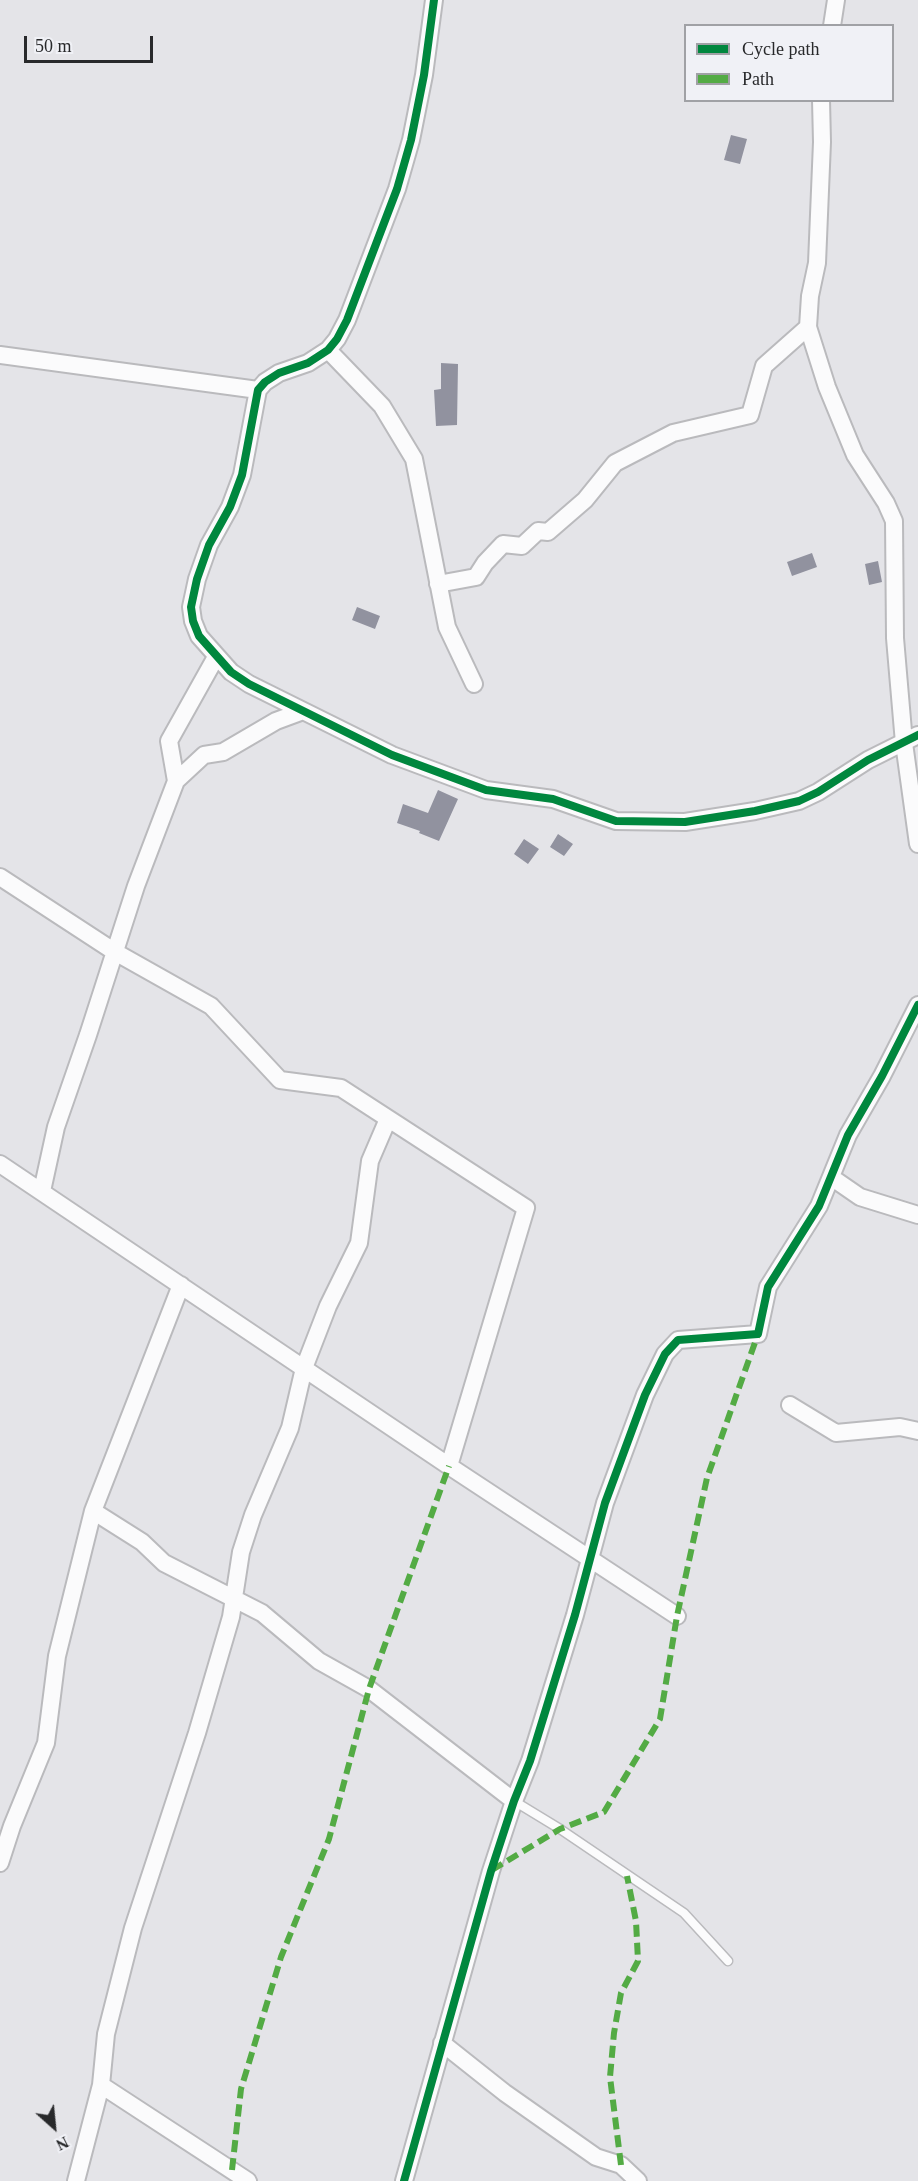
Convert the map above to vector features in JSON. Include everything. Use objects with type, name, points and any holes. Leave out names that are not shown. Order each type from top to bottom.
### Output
[{"type":"street","points":[[434,0],[424,75],[411,140],[397,189],[347,320],[337,339],[328,350],[308,363],[279,373],[265,382],[258,390],[242,475],[230,507],[209,545],[197,579],[191,607],[199,636],[231,672],[249,684],[392,755],[486,790],[553,799],[616,821],[685,822],[755,811],[799,801],[818,792],[867,760],[911,739]]},
{"type":"street","points":[[832,24],[836,0]]},
{"type":"street","points":[[820,102],[822,142],[818,263],[809,304],[808,327],[827,387],[851,445],[886,503],[894,521],[895,638],[911,739],[918,844]]},
{"type":"street","points":[[438,584],[476,577],[485,563],[503,544],[522,546],[538,531],[548,532],[585,500],[615,463],[673,433],[750,415],[764,366],[808,327]]},
{"type":"street","points":[[328,350],[382,406],[414,459],[447,627],[474,684]]},
{"type":"street","points":[[0,356],[258,390]]},
{"type":"street","points":[[176,781],[169,741],[216,657]]},
{"type":"street","points":[[42,1191],[56,1127],[116,952],[136,886],[176,781],[204,755],[223,752],[276,721],[303,711]]},
{"type":"street","points":[[0,877],[116,952],[211,1006],[280,1080],[341,1088],[526,1208],[449,1466]]},
{"type":"street","points":[[404,2181],[490,1870],[530,1761],[591,1558],[605,1503],[636,1415],[665,1354],[678,1340],[758,1334],[768,1287],[819,1206],[857,1117],[882,1076],[918,1005]]},
{"type":"street","points":[[76,2181],[101,2085],[106,2034],[133,1928],[197,1733],[231,1617],[241,1552],[253,1515],[290,1428],[304,1368],[328,1306],[359,1243],[370,1161],[388,1119]]},
{"type":"street","points":[[0,1164],[449,1466],[677,1616]]},
{"type":"street","points":[[831,1176],[860,1197],[918,1215]]},
{"type":"street","points":[[0,1863],[6,1823],[46,1743],[57,1656],[93,1511],[181,1285]]},
{"type":"street","points":[[790,1405],[836,1433],[900,1426],[918,1431]]},
{"type":"street","points":[[93,1511],[142,1542],[164,1563],[262,1613],[319,1661],[369,1689],[514,1801]]},
{"type":"street","points":[[442,2043],[505,2093],[596,2157],[621,2166],[638,2181]]},
{"type":"street","points":[[101,2085],[248,2181]]},
{"type":"lane","points":[[514,1801],[560,1829],[684,1913],[728,1961]]},
{"type":"building","points":[[731,135],[747,139],[740,164],[724,160]]},
{"type":"building","points":[[441,363],[458,364],[457,425],[436,426],[434,390],[441,389]]},
{"type":"building","points":[[812,553],[817,567],[792,576],[787,562]]},
{"type":"building","points":[[878,561],[882,582],[869,585],[865,564]]},
{"type":"building","points":[[357,607],[380,616],[375,629],[352,620]]},
{"type":"building","points":[[438,790],[458,799],[439,841],[397,823],[403,804],[428,813]]},
{"type":"building","points":[[558,834],[573,844],[564,856],[550,847]]},
{"type":"building","points":[[524,839],[539,849],[528,864],[514,854]]},
{"type":"marked path","points":[[492,1870],[560,1829],[604,1812],[660,1719],[677,1616],[707,1478],[758,1334]]},
{"type":"marked path","points":[[232,2170],[241,2089],[281,1957],[329,1839],[369,1689],[449,1466]]},
{"type":"marked path","points":[[621,2165],[610,2077],[621,1993],[638,1961],[636,1921],[627,1876]]},
{"type":"cycle path","points":[[434,0],[424,75],[411,140],[397,189],[347,320],[337,339],[328,350],[308,363],[279,373],[265,382],[258,390],[242,475],[230,507],[209,545],[197,579],[191,607],[199,636],[231,672],[249,684],[392,755],[486,790],[553,799],[616,821],[685,822],[755,811],[799,801],[818,792],[868,760],[918,735]]},
{"type":"cycle path","points":[[404,2181],[491,1871],[530,1761],[575,1615],[605,1503],[645,1395],[665,1354],[678,1340],[758,1334],[768,1287],[819,1206],[848,1135],[882,1076],[918,1005]]}]
